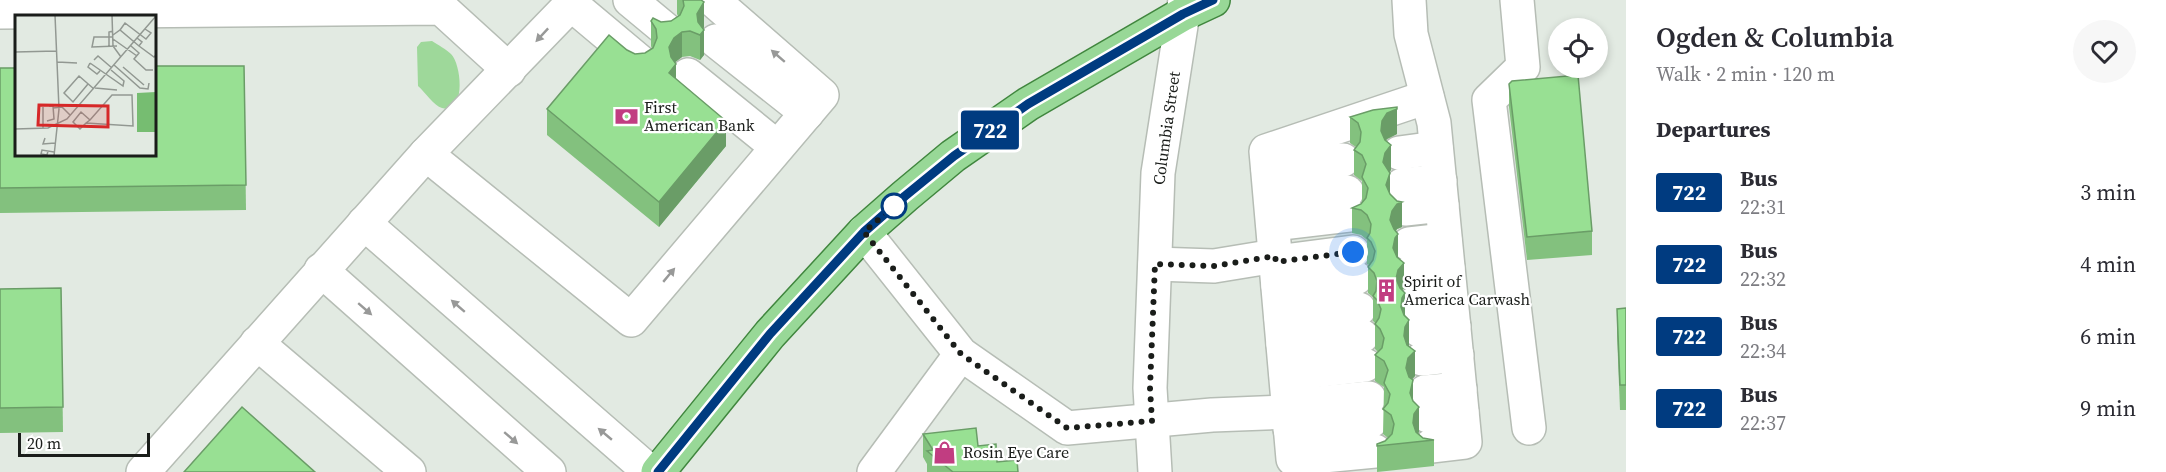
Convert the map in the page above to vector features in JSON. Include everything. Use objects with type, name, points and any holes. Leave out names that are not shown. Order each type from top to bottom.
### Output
[{"type":"main road","points":[[671,464],[770,334],[864,232],[954,156],[1028,104],[1184,7],[1213,0]]},
{"type":"street","points":[[630,0],[660,29]]},
{"type":"street","points":[[426,154],[631,320],[822,95],[713,0]]},
{"type":"street","points":[[1409,0],[1411,34],[1434,123],[1466,442],[1428,418],[1461,401]]},
{"type":"street","points":[[1517,0],[1522,67],[1489,100],[1529,428]]},
{"type":"street","points":[[143,472],[426,154],[580,1],[660,29]]},
{"type":"street","name":"Columbia Street","points":[[1155,472],[1150,388],[1160,154],[1184,7]]},
{"type":"street","points":[[0,12],[441,8],[508,70]]},
{"type":"street","points":[[785,138],[695,66],[785,138]]},
{"type":"street","points":[[1286,381],[1372,423],[1293,459],[1286,381],[1273,233],[1266,151],[1427,97]]},
{"type":"street","points":[[1399,153],[1436,148]]},
{"type":"street","points":[[1273,233],[1343,160]]},
{"type":"street","points":[[1404,197],[1441,193]]},
{"type":"street","points":[[1155,264],[1214,266],[1273,233],[1348,203]]},
{"type":"street","points":[[364,223],[650,472]]},
{"type":"street","points":[[864,232],[961,354],[1067,428],[1212,415],[1286,381],[1359,308]]},
{"type":"street","points":[[1273,233],[1359,308]]},
{"type":"street","points":[[321,270],[549,472]]},
{"type":"street","points":[[1415,301],[1451,297]]},
{"type":"street","points":[[1415,301],[1451,297]]},
{"type":"street","points":[[1415,301],[1451,297]]},
{"type":"street","points":[[1286,381],[1359,308]]},
{"type":"street","points":[[257,343],[409,472]]},
{"type":"street","points":[[874,472],[961,354]]},
{"type":"green space","points":[[432,41],[451,54],[458,68],[460,88],[455,104],[450,108],[439,107],[418,86],[417,47],[421,42]]},
{"type":"building","name":"First American Bank","points":[[683,0],[704,2],[697,14],[698,22],[704,30],[700,35],[690,31],[682,32],[674,38],[669,47],[671,57],[676,64],[669,73],[726,121],[659,202],[547,109],[609,35],[635,54],[645,53],[653,48],[657,38],[656,29],[651,21],[653,18],[661,22],[671,21],[680,15],[684,6]]},
{"type":"building","points":[[156,66],[244,66],[246,185],[0,188],[0,68],[15,68],[15,156],[156,156]]},
{"type":"building","points":[[1578,78],[1592,231],[1527,237],[1509,84],[1512,81]]},
{"type":"building","points":[[1397,107],[1387,113],[1382,121],[1381,131],[1385,140],[1391,145],[1385,153],[1383,162],[1390,173],[1386,185],[1390,194],[1397,201],[1402,202],[1397,204],[1392,211],[1390,220],[1398,234],[1393,248],[1397,257],[1404,263],[1398,270],[1396,279],[1405,293],[1401,307],[1409,320],[1404,336],[1407,345],[1415,351],[1408,358],[1406,368],[1409,377],[1413,380],[1410,393],[1413,401],[1419,407],[1414,414],[1413,423],[1416,432],[1423,438],[1434,440],[1377,446],[1392,434],[1394,424],[1391,415],[1383,409],[1388,403],[1390,394],[1384,383],[1388,370],[1384,361],[1375,355],[1382,348],[1384,338],[1375,324],[1381,309],[1373,296],[1377,281],[1374,273],[1368,267],[1375,251],[1367,238],[1371,224],[1367,215],[1361,210],[1352,208],[1361,204],[1366,198],[1368,188],[1362,177],[1366,164],[1362,155],[1354,150],[1360,142],[1361,132],[1358,123],[1350,117],[1373,110]]},
{"type":"building","points":[[61,288],[63,407],[0,408],[0,289]]},
{"type":"building","points":[[1626,308],[1626,385],[1620,385],[1617,309]]},
{"type":"building","points":[[242,407],[315,472],[184,472]]},
{"type":"building","points":[[976,428],[978,446],[996,444],[997,462],[1017,460],[1018,472],[953,472],[927,451],[933,450],[923,434]]},
{"type":"bus line","name":"722","points":[[658,472],[770,334],[864,232],[905,196],[954,156],[1028,104],[1183,14],[1213,0]]},
{"type":"place","name":"First American Bank","points":[[626,116]]},
{"type":"place","name":"Spirit of America Carwash","points":[[1386,290]]},
{"type":"place","name":"Rosin Eye Care","points":[[945,452]]},
{"type":"route","points":[[894,206],[864,232],[961,354],[1067,428],[1152,421],[1150,388],[1155,264],[1214,266],[1275,256],[1276,262],[1353,252]]}]
